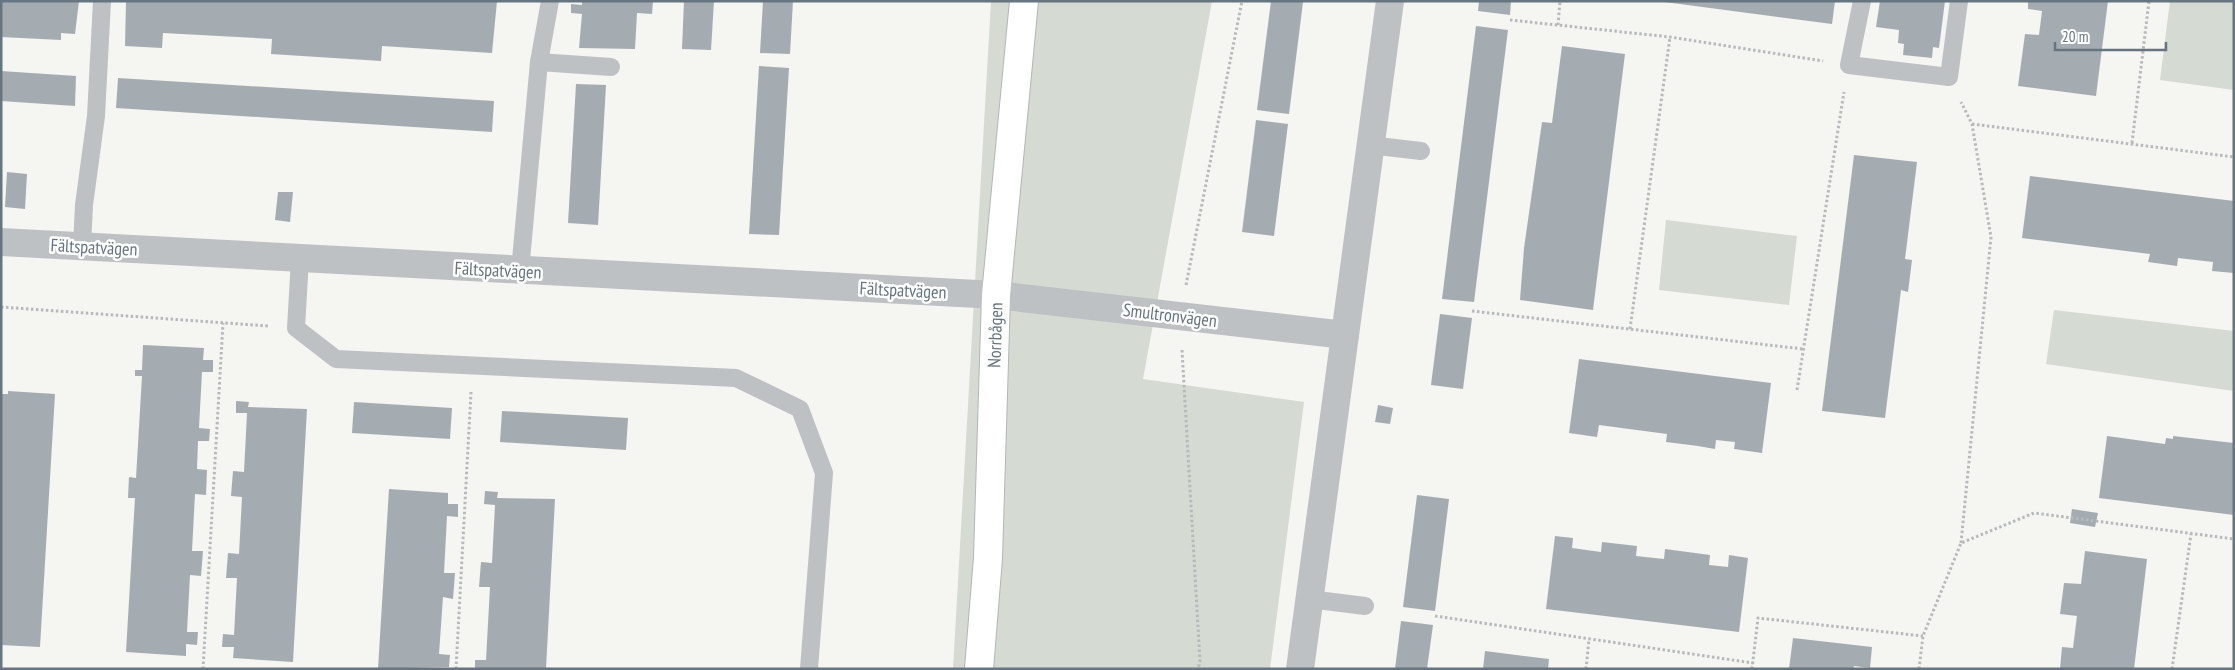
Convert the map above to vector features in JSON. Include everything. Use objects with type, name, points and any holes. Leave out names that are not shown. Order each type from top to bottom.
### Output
[{"type":"street","name":"Norrbågen","points":[[978,669],[988,558],[996,295],[1024,1]]},
{"type":"street","points":[[1300,669],[1390,1]]},
{"type":"street","name":"Fältspatvägen","points":[[1,242],[996,295]]},
{"type":"street","name":"Smultronvägen","points":[[996,295],[1345,335]]},
{"type":"lane","points":[[82,246],[84,206],[96,116],[102,1]]},
{"type":"lane","points":[[520,271],[539,62],[550,1]]},
{"type":"lane","points":[[1862,1],[1849,65],[1949,76],[1959,1]]},
{"type":"lane","points":[[539,62],[612,67]]},
{"type":"lane","points":[[1370,145],[1421,151]]},
{"type":"lane","points":[[300,259],[296,328],[336,358],[736,378],[800,409],[824,473],[809,669]]},
{"type":"lane","points":[[1308,599],[1365,606]]},
{"type":"path","points":[[1558,25],[1560,1]]},
{"type":"path","points":[[2132,143],[2149,1]]},
{"type":"path","points":[[1510,20],[1670,36],[1849,65],[1797,390]]},
{"type":"path","points":[[1630,329],[1670,36]]},
{"type":"path","points":[[1919,669],[1923,636],[1961,543],[1991,237],[1972,124],[1949,76]]},
{"type":"path","points":[[1972,124],[2234,157]]},
{"type":"path","points":[[1,307],[296,328]]},
{"type":"path","points":[[1472,312],[1803,349]]},
{"type":"path","points":[[204,669],[223,323]]},
{"type":"path","points":[[456,669],[473,365]]},
{"type":"path","points":[[1961,543],[2034,513],[2234,539]]},
{"type":"path","points":[[2172,669],[2191,534]]},
{"type":"path","points":[[1435,616],[1753,663]]},
{"type":"path","points":[[1752,669],[1758,618],[1923,636]]},
{"type":"path","points":[[1586,669],[1589,639]]},
{"type":"shaded area","points":[[991,1],[1212,1],[1143,379],[1304,402],[1270,669],[953,669]]},
{"type":"shaded area","points":[[2170,1],[2234,1],[2234,90],[2160,80]]},
{"type":"shaded area","points":[[1666,220],[1797,236],[1789,305],[1659,290]]},
{"type":"shaded area","points":[[2054,310],[2234,331],[2234,391],[2046,364]]},
{"type":"building","points":[[1,1],[79,1],[75,34],[61,33],[61,40],[1,37]]},
{"type":"building","points":[[126,1],[497,1],[492,53],[382,46],[381,61],[271,54],[272,39],[163,33],[162,48],[125,46]]},
{"type":"building","points":[[582,1],[653,1],[652,14],[637,13],[635,49],[579,48],[582,14],[571,13],[571,4],[582,5]]},
{"type":"building","points":[[684,1],[714,1],[711,50],[682,49]]},
{"type":"building","points":[[763,1],[793,1],[790,54],[760,53]]},
{"type":"building","points":[[1271,1],[1303,2],[1289,114],[1257,110]]},
{"type":"building","points":[[1479,1],[1511,1],[1510,15],[1478,11]]},
{"type":"building","points":[[1657,1],[1835,1],[1832,24]]},
{"type":"building","points":[[1880,1],[1945,1],[1939,48],[1933,47],[1932,58],[1903,55],[1904,44],[1898,43],[1899,30],[1876,27]]},
{"type":"building","points":[[2028,1],[2108,1],[2096,96],[2018,86],[2025,34],[2039,35],[2042,11],[2028,9]]},
{"type":"building","points":[[1476,26],[1508,30],[1474,302],[1442,299]]},
{"type":"building","points":[[1562,46],[1625,54],[1593,310],[1520,300],[1524,248],[1542,122],[1552,123]]},
{"type":"building","points":[[759,66],[789,68],[779,235],[749,234]]},
{"type":"building","points":[[1,71],[76,76],[75,106],[1,101]]},
{"type":"building","points":[[118,78],[494,101],[492,132],[116,108]]},
{"type":"building","points":[[576,84],[606,85],[598,225],[568,223]]},
{"type":"building","points":[[1256,120],[1288,124],[1274,236],[1242,232]]},
{"type":"building","points":[[1854,155],[1917,162],[1905,259],[1912,260],[1908,292],[1901,290],[1885,418],[1822,411]]},
{"type":"building","points":[[7,172],[27,174],[25,209],[5,207]]},
{"type":"building","points":[[2030,176],[2234,201],[2234,273],[2212,271],[2213,262],[2178,258],[2177,266],[2148,262],[2150,254],[2022,238]]},
{"type":"building","points":[[278,192],[293,192],[290,222],[275,220]]},
{"type":"building","points":[[1440,314],[1472,318],[1463,389],[1431,385]]},
{"type":"building","points":[[143,345],[204,348],[203,360],[213,360],[213,372],[202,372],[199,428],[210,429],[209,441],[198,441],[197,469],[207,470],[206,495],[195,494],[192,551],[203,551],[201,576],[190,575],[187,632],[198,632],[197,645],[186,644],[186,656],[126,652],[135,498],[128,498],[129,477],[136,478],[142,376],[135,376],[135,370],[142,370]]},
{"type":"building","points":[[1579,359],[1771,383],[1762,453],[1734,449],[1735,442],[1716,440],[1715,449],[1666,442],[1667,434],[1599,425],[1597,437],[1569,433]]},
{"type":"building","points":[[8,391],[55,394],[40,647],[1,645],[1,394],[8,394]]},
{"type":"building","points":[[236,401],[249,402],[248,407],[307,409],[293,662],[233,658],[234,647],[222,647],[223,634],[234,635],[237,578],[226,578],[228,553],[239,554],[242,497],[231,496],[233,471],[244,472],[247,413],[236,413]]},
{"type":"building","points":[[354,402],[452,408],[450,439],[352,433]]},
{"type":"building","points":[[1378,405],[1393,408],[1390,424],[1375,422]]},
{"type":"building","points":[[502,411],[628,418],[626,450],[500,442]]},
{"type":"building","points":[[2107,436],[2165,444],[2166,438],[2173,439],[2173,436],[2234,443],[2234,515],[2099,498]]},
{"type":"building","points":[[389,489],[448,493],[448,504],[458,504],[458,517],[447,516],[444,573],[455,573],[453,599],[443,597],[439,654],[450,655],[449,667],[378,669]]},
{"type":"building","points":[[485,491],[498,492],[497,498],[555,499],[546,669],[475,669],[475,660],[486,660],[490,587],[479,587],[481,562],[492,563],[495,505],[484,504]]},
{"type":"building","points":[[1417,495],[1449,499],[1435,611],[1403,607]]},
{"type":"building","points":[[2072,509],[2098,513],[2095,527],[2070,523]]},
{"type":"building","points":[[1555,536],[1573,538],[1572,548],[1601,552],[1602,542],[1637,546],[1636,556],[1664,559],[1665,549],[1710,555],[1709,565],[1728,567],[1729,555],[1748,558],[1739,632],[1546,609]]},
{"type":"building","points":[[2085,551],[2147,559],[2134,669],[2060,669],[2062,647],[2073,648],[2077,616],[2060,614],[2064,583],[2081,584]]},
{"type":"building","points":[[1401,621],[1433,625],[1427,669],[1395,669]]},
{"type":"building","points":[[1793,638],[1872,647],[1870,668],[1854,666],[1853,669],[1789,669]]},
{"type":"building","points":[[1485,651],[1549,659],[1548,669],[1483,669]]}]
